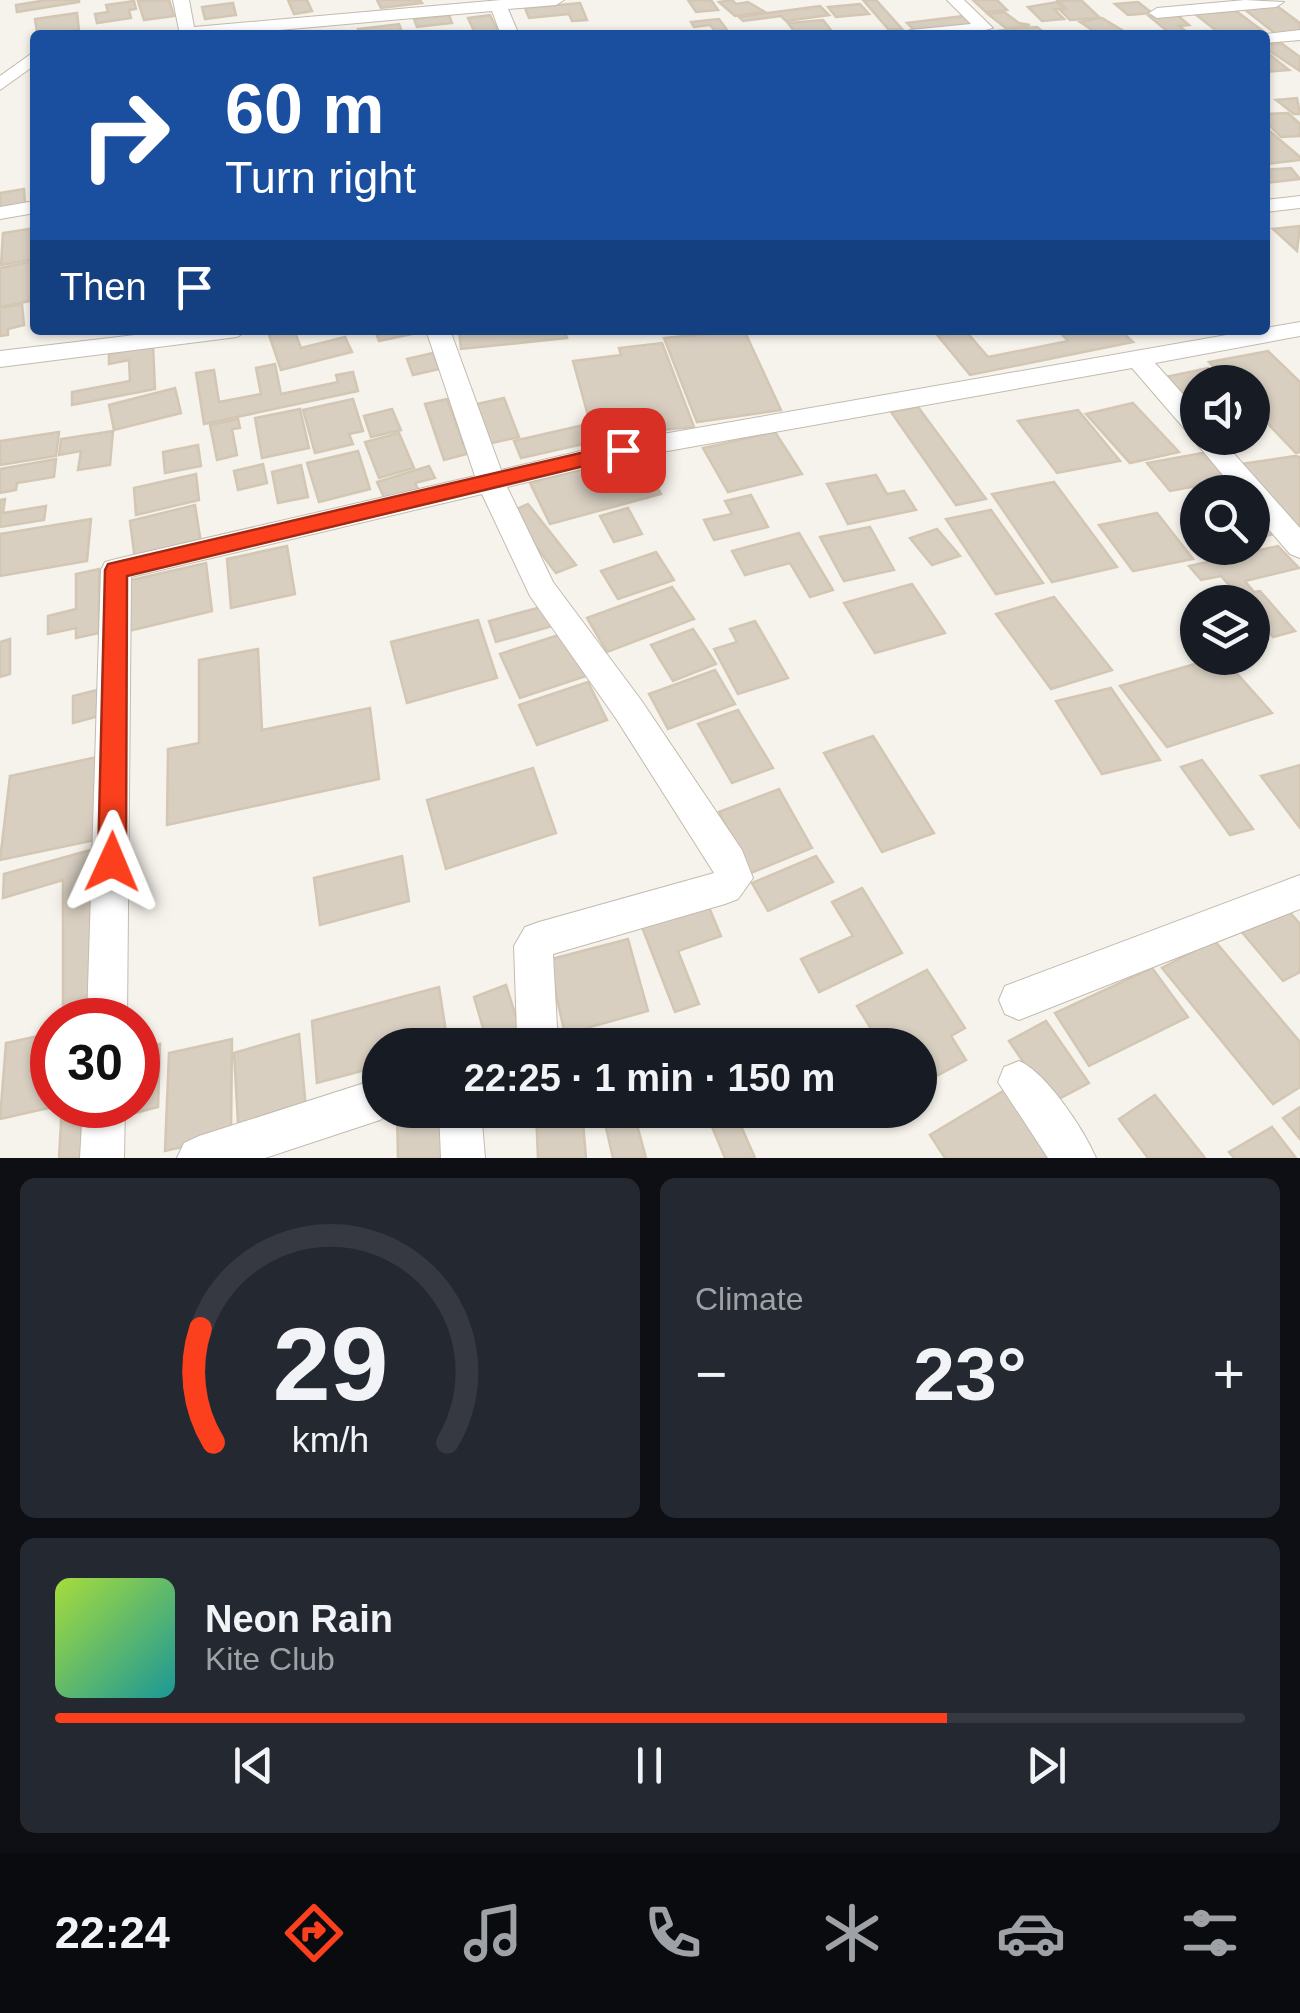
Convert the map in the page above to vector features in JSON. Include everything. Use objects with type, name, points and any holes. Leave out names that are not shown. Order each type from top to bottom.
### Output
[{"type":"street","points":[[181,0],[186,30]]},
{"type":"street","points":[[214,30],[431,6],[500,6],[556,0]]},
{"type":"street","points":[[955,0],[985,28],[964,30]]},
{"type":"street","points":[[1158,13],[1276,4]]},
{"type":"street","points":[[500,6],[508,30]]},
{"type":"street","points":[[1270,38],[1300,35]]},
{"type":"street","points":[[0,85],[30,60]]},
{"type":"street","points":[[1270,191],[1300,188]]},
{"type":"street","points":[[1270,205],[1300,202]]},
{"type":"street","points":[[0,213],[30,209]]},
{"type":"street","points":[[1270,335],[1300,329]]},
{"type":"street","points":[[0,339],[33,335]]},
{"type":"street","points":[[0,359],[196,335]]},
{"type":"street","points":[[440,335],[492,482],[541,588],[629,710],[729,862],[734,878],[726,887],[539,940],[532,946],[536,1028]]},
{"type":"street","points":[[107,998],[116,570],[623,450],[1268,335]]},
{"type":"street","points":[[1138,359],[1180,407]]},
{"type":"street","points":[[1221,455],[1300,547]]},
{"type":"street","points":[[1020,1000],[1300,892]]},
{"type":"street","points":[[1019,1082],[1074,1158]]},
{"type":"street","points":[[199,1158],[362,1105]]},
{"type":"street","points":[[102,1158],[103,1128]]},
{"type":"street","points":[[461,1128],[463,1158]]},
{"type":"building","points":[[47,0],[79,2],[17,12],[16,5]]},
{"type":"building","points":[[169,0],[174,16],[144,20],[138,1]]},
{"type":"building","points":[[288,0],[307,0],[312,11],[294,14]]},
{"type":"building","points":[[377,0],[420,0],[422,3],[381,8]]},
{"type":"building","points":[[688,0],[711,0],[718,10],[696,12]]},
{"type":"building","points":[[732,0],[736,4],[748,2],[765,12],[735,16],[719,2]]},
{"type":"building","points":[[863,0],[876,0],[902,29],[889,30]]},
{"type":"building","points":[[973,0],[997,0],[1007,10],[986,12]]},
{"type":"building","points":[[1081,0],[1100,18],[1070,20],[1059,9],[1066,9],[1058,1]]},
{"type":"building","points":[[134,1],[136,9],[129,10],[131,18],[97,23],[95,14],[108,12],[106,5]]},
{"type":"building","points":[[1057,2],[1064,9],[1054,9],[1064,19],[1042,21],[1028,7]]},
{"type":"building","points":[[1138,2],[1152,13],[1128,15],[1115,4]]},
{"type":"building","points":[[233,3],[236,15],[205,19],[202,7]]},
{"type":"building","points":[[580,3],[587,20],[572,21],[569,14],[529,18],[525,8]]},
{"type":"building","points":[[860,4],[869,14],[836,17],[828,7]]},
{"type":"building","points":[[820,6],[829,15],[786,21],[781,16],[743,21],[739,17]]},
{"type":"building","points":[[1277,6],[1300,23],[1300,32],[1276,34],[1243,8]]},
{"type":"building","points":[[1236,11],[1262,30],[1216,30],[1195,14]]},
{"type":"building","points":[[1004,12],[1019,23],[1030,25],[1007,29],[988,14]]},
{"type":"building","points":[[77,13],[79,30],[37,30],[35,19]]},
{"type":"building","points":[[1176,14],[1189,25],[1179,26],[1184,30],[1166,30],[1149,16]]},
{"type":"building","points":[[449,15],[452,23],[417,27],[414,19]]},
{"type":"building","points":[[490,15],[498,30],[474,30],[468,18]]},
{"type":"building","points":[[963,16],[973,25],[914,30],[907,23]]},
{"type":"building","points":[[1102,18],[1122,30],[1092,30],[1080,22]]},
{"type":"building","points":[[719,19],[727,30],[714,30],[710,25],[694,27],[691,22]]},
{"type":"building","points":[[823,20],[831,30],[793,30],[788,23]]},
{"type":"building","points":[[399,24],[401,30],[358,30]]},
{"type":"building","points":[[1281,43],[1300,57],[1300,71],[1270,51],[1270,44]]},
{"type":"building","points":[[1270,55],[1289,70],[1270,72]]},
{"type":"building","points":[[1297,98],[1300,114],[1294,114],[1276,100]]},
{"type":"building","points":[[1288,113],[1300,124],[1300,136],[1281,137],[1270,126],[1270,114]]},
{"type":"building","points":[[1270,131],[1300,157],[1270,163]]},
{"type":"building","points":[[1291,168],[1300,179],[1270,182],[1270,170]]},
{"type":"building","points":[[24,189],[25,203],[0,208],[0,193]]},
{"type":"building","points":[[1300,226],[1297,251],[1273,229]]},
{"type":"building","points":[[30,229],[30,260],[1,265],[3,233]]},
{"type":"building","points":[[30,262],[30,301],[0,307],[0,268]]},
{"type":"building","points":[[22,304],[24,325],[8,329],[8,335],[0,336],[0,308]]},
{"type":"building","points":[[269,335],[296,335],[301,348],[345,337],[352,352],[281,370]]},
{"type":"building","points":[[377,335],[407,335],[379,341]]},
{"type":"building","points":[[460,335],[567,338],[461,349]]},
{"type":"building","points":[[746,335],[781,410],[697,422],[664,338]]},
{"type":"building","points":[[969,335],[988,357],[1068,341],[1063,335],[1125,335],[1133,342],[970,375],[938,336]]},
{"type":"building","points":[[662,343],[694,427],[610,435],[608,428],[592,430],[573,361],[621,355],[619,348]]},
{"type":"building","points":[[153,346],[155,389],[72,405],[72,392],[130,381],[129,360],[109,364],[109,354]]},
{"type":"building","points":[[1268,351],[1300,382],[1300,452],[1296,453],[1270,426],[1270,365],[1209,362]]},
{"type":"building","points":[[433,353],[439,369],[413,375],[407,359]]},
{"type":"building","points":[[275,364],[281,394],[338,382],[336,375],[353,372],[358,391],[204,424],[196,373],[214,370],[219,402],[261,394],[256,368]]},
{"type":"building","points":[[1180,374],[1180,395],[1178,395],[1161,378]]},
{"type":"building","points":[[175,388],[181,413],[114,430],[109,405]]},
{"type":"building","points":[[504,398],[519,437],[487,444],[473,405]]},
{"type":"building","points":[[353,399],[363,431],[349,434],[353,444],[315,453],[303,410]]},
{"type":"building","points":[[447,399],[467,454],[444,460],[425,404]]},
{"type":"building","points":[[1133,403],[1179,452],[1130,463],[1086,414]]},
{"type":"building","points":[[918,407],[986,499],[956,505],[891,412]]},
{"type":"building","points":[[300,409],[309,448],[262,458],[255,418]]},
{"type":"building","points":[[392,409],[401,430],[371,437],[364,416]]},
{"type":"building","points":[[1078,410],[1120,461],[1057,473],[1018,421]]},
{"type":"building","points":[[238,419],[240,428],[232,429],[237,455],[217,460],[210,425]]},
{"type":"building","points":[[588,424],[596,441],[521,458],[514,441]]},
{"type":"building","points":[[113,431],[110,465],[78,470],[81,451],[59,455],[61,439]]},
{"type":"building","points":[[59,432],[56,456],[0,465],[0,441]]},
{"type":"building","points":[[775,432],[802,474],[728,492],[703,448]]},
{"type":"building","points":[[399,433],[414,468],[379,478],[365,442]]},
{"type":"building","points":[[198,445],[201,466],[165,473],[163,452]]},
{"type":"building","points":[[358,451],[370,489],[319,502],[307,463]]},
{"type":"building","points":[[638,455],[661,494],[550,524],[530,483]]},
{"type":"building","points":[[1216,455],[1234,475],[1180,475],[1180,489],[1170,491],[1147,463]]},
{"type":"building","points":[[1300,457],[1300,537],[1270,500],[1270,475],[1250,475],[1241,464]]},
{"type":"building","points":[[56,459],[54,477],[17,483],[16,490],[0,493],[0,469]]},
{"type":"building","points":[[263,464],[267,483],[238,490],[234,471]]},
{"type":"building","points":[[301,465],[308,497],[278,503],[272,472]]},
{"type":"building","points":[[429,466],[435,478],[415,483],[420,493],[387,504],[377,482]]},
{"type":"building","points":[[196,474],[199,500],[136,515],[134,488]]},
{"type":"building","points":[[876,475],[887,494],[904,491],[916,510],[848,524],[827,484]]},
{"type":"building","points":[[1054,482],[1117,567],[1052,582],[992,494]]},
{"type":"building","points":[[751,495],[768,527],[714,540],[704,520],[732,514],[725,501]]},
{"type":"building","points":[[5,499],[3,513],[46,506],[44,520],[0,527],[0,500]]},
{"type":"building","points":[[528,504],[576,565],[556,573],[510,512]]},
{"type":"building","points":[[195,505],[201,543],[135,560],[130,521]]},
{"type":"building","points":[[628,508],[642,534],[614,542],[600,516]]},
{"type":"building","points":[[991,510],[1043,583],[996,594],[946,519]]},
{"type":"building","points":[[1157,513],[1180,542],[1180,562],[1133,571],[1099,525]]},
{"type":"building","points":[[91,519],[87,561],[0,576],[0,534]]},
{"type":"building","points":[[870,527],[894,570],[844,581],[820,537]]},
{"type":"building","points":[[937,529],[960,556],[932,565],[910,538]]},
{"type":"building","points":[[799,533],[833,590],[810,597],[790,563],[745,575],[732,551]]},
{"type":"building","points":[[287,546],[295,594],[231,608],[227,559]]},
{"type":"building","points":[[1278,546],[1299,568],[1245,581],[1248,585],[1229,585],[1221,576],[1201,580],[1189,566],[1270,565],[1270,548]]},
{"type":"building","points":[[656,552],[674,580],[618,599],[601,571]]},
{"type":"building","points":[[206,563],[212,611],[129,631],[127,581]]},
{"type":"building","points":[[99,569],[99,633],[76,638],[76,628],[48,634],[48,616],[76,609],[76,574]]},
{"type":"building","points":[[912,584],[945,633],[875,653],[844,603]]},
{"type":"building","points":[[672,587],[694,619],[607,652],[587,618]]},
{"type":"building","points":[[1054,597],[1112,670],[1051,689],[996,614]]},
{"type":"building","points":[[1270,602],[1295,631],[1273,637],[1270,634]]},
{"type":"building","points":[[545,606],[553,626],[496,642],[489,621]]},
{"type":"building","points":[[478,620],[497,678],[407,703],[391,642]]},
{"type":"building","points":[[755,621],[788,678],[738,694],[714,649],[737,642],[730,629]]},
{"type":"building","points":[[693,629],[716,664],[673,681],[651,645]]},
{"type":"building","points":[[571,631],[592,674],[520,698],[500,654]]},
{"type":"building","points":[[10,639],[10,674],[0,677],[0,642]]},
{"type":"building","points":[[258,649],[262,730],[370,708],[379,779],[167,825],[168,749],[199,743],[199,660]]},
{"type":"building","points":[[1180,668],[1180,675],[1238,675],[1272,713],[1167,747],[1120,686]]},
{"type":"building","points":[[715,670],[735,704],[668,729],[649,694]]},
{"type":"building","points":[[588,682],[607,720],[537,745],[519,705]]},
{"type":"building","points":[[105,688],[106,714],[73,723],[73,696]]},
{"type":"building","points":[[1111,688],[1160,760],[1102,774],[1056,701]]},
{"type":"building","points":[[738,710],[773,768],[732,783],[698,724]]},
{"type":"building","points":[[873,736],[934,833],[882,852],[824,753]]},
{"type":"building","points":[[106,755],[100,839],[0,860],[10,776]]},
{"type":"building","points":[[1202,760],[1253,829],[1230,835],[1181,767]]},
{"type":"building","points":[[1300,765],[1300,828],[1261,776]]},
{"type":"building","points":[[533,768],[556,833],[446,869],[427,800]]},
{"type":"building","points":[[779,789],[812,848],[751,873],[719,812]]},
{"type":"building","points":[[98,848],[101,998],[63,998],[63,880],[3,898],[4,874]]},
{"type":"building","points":[[402,856],[409,901],[320,925],[314,878]]},
{"type":"building","points":[[816,856],[833,882],[768,911],[752,883]]},
{"type":"building","points":[[862,888],[902,953],[819,992],[801,959],[853,936],[832,902]]},
{"type":"building","points":[[708,905],[721,936],[678,951],[699,1004],[675,1012],[642,927]]},
{"type":"building","points":[[1285,907],[1300,924],[1300,972],[1283,981],[1241,931]]},
{"type":"building","points":[[628,939],[648,1011],[587,1028],[564,1028],[548,960]]},
{"type":"building","points":[[1214,940],[1300,1042],[1300,1087],[1273,1104],[1162,968]]},
{"type":"building","points":[[1152,968],[1188,1017],[1089,1066],[1055,1013]]},
{"type":"building","points":[[927,970],[965,1028],[951,1036],[966,1060],[937,1076],[937,1028],[871,1028],[857,1006]]},
{"type":"building","points":[[506,985],[520,1028],[483,1028],[474,997]]},
{"type":"building","points":[[439,987],[445,1028],[362,1028],[362,1071],[317,1083],[312,1021]]},
{"type":"building","points":[[1046,1021],[1089,1083],[1051,1103],[1009,1041]]},
{"type":"building","points":[[299,1034],[307,1119],[239,1140],[234,1053]]},
{"type":"building","points":[[30,1038],[30,1112],[0,1119],[6,1043]]},
{"type":"building","points":[[232,1039],[231,1136],[165,1151],[169,1053]]},
{"type":"building","points":[[1005,1090],[1052,1158],[945,1158],[930,1135]]},
{"type":"building","points":[[1155,1095],[1205,1158],[1148,1158],[1119,1119]]},
{"type":"building","points":[[1300,1107],[1300,1139],[1283,1118]]},
{"type":"building","points":[[1272,1127],[1296,1158],[1234,1158],[1229,1152]]},
{"type":"building","points":[[61,1128],[91,1128],[90,1158],[59,1158]]},
{"type":"building","points":[[397,1128],[453,1128],[455,1158],[398,1158]]},
{"type":"building","points":[[537,1128],[584,1128],[586,1158],[538,1158]]},
{"type":"building","points":[[606,1128],[638,1128],[646,1158],[613,1158]]},
{"type":"building","points":[[712,1128],[742,1128],[755,1158],[725,1158]]},
{"type":"route","points":[[112,862],[116,570],[623,450]]}]
